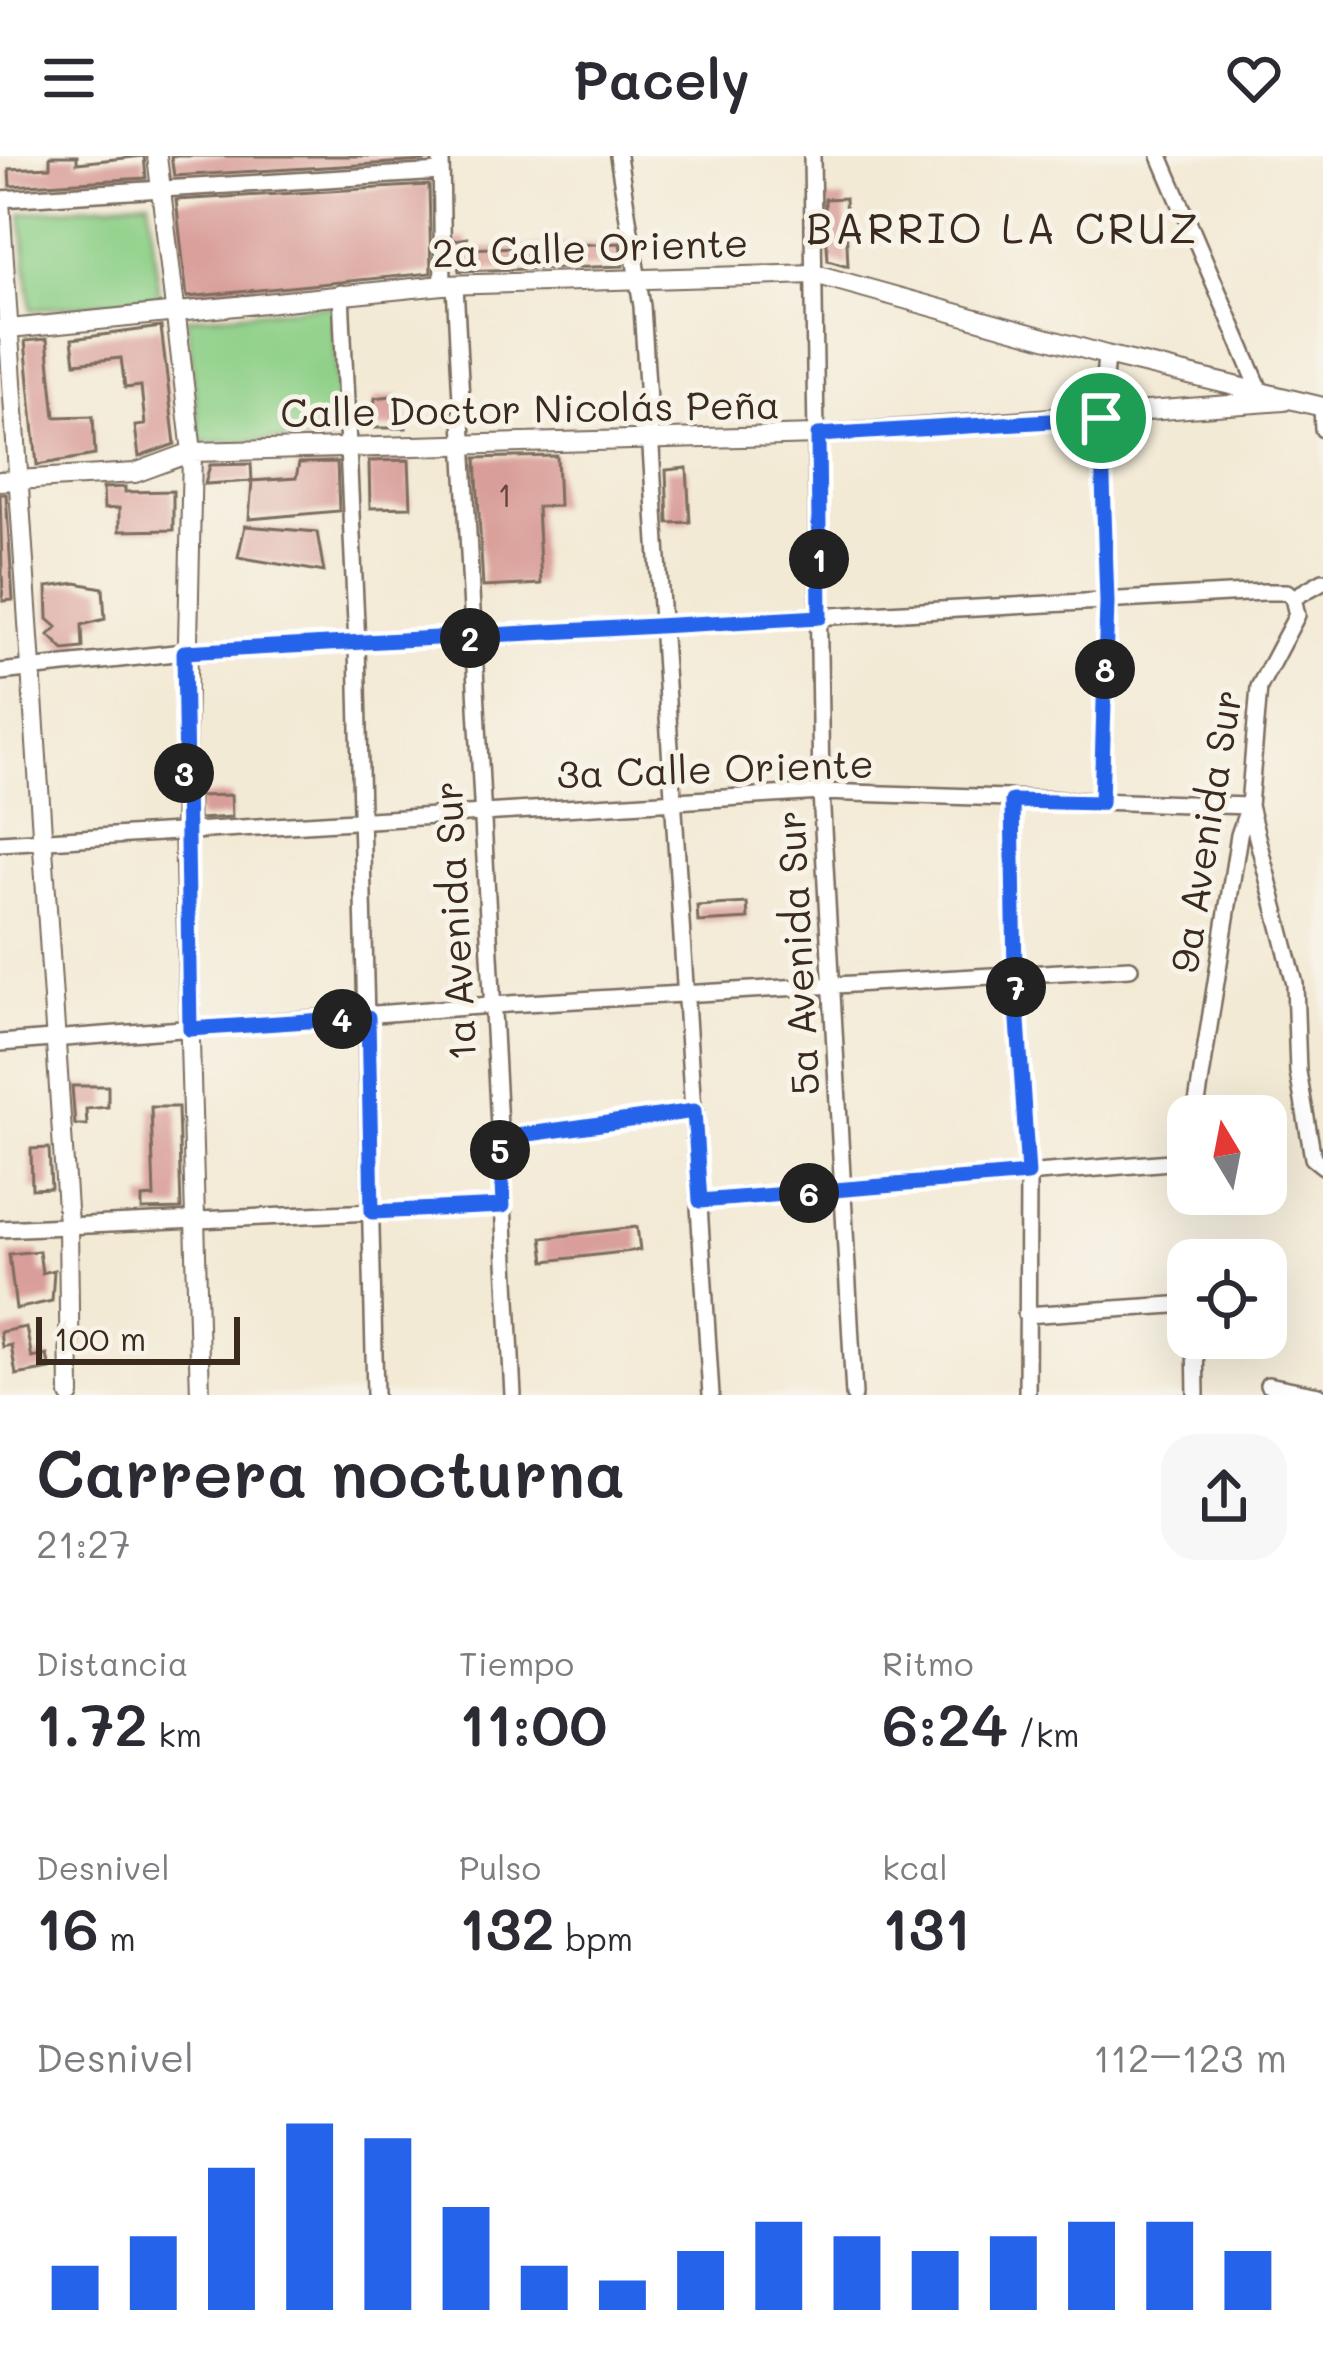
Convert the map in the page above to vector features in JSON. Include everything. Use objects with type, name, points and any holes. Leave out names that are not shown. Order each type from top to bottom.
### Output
[{"type":"main road","points":[[157,156],[192,452],[184,652],[184,830],[200,1395]]},
{"type":"main road","points":[[0,200],[6,329],[35,668],[68,1224],[70,1395]]},
{"type":"main road","name":"2a Calle Oriente","points":[[6,329],[449,285],[815,274],[1106,355],[1323,407]]},
{"type":"main road","name":"Calle Doctor Nicolás Peña","points":[[0,481],[135,473],[192,452],[818,435],[1300,400]]},
{"type":"street","points":[[618,156],[640,278],[711,1395]]},
{"type":"street","name":"5a Avenida Sur","points":[[812,156],[821,792],[854,1395]]},
{"type":"street","points":[[1160,156],[1260,390]]},
{"type":"street","points":[[0,200],[161,191],[441,164]]},
{"type":"street","name":"1a Avenida Sur","points":[[441,164],[465,444],[513,1395]]},
{"type":"street","points":[[341,293],[357,645],[375,1395]]},
{"type":"street","points":[[1101,803],[1107,602],[1101,418],[1106,355]]},
{"type":"street","points":[[1323,407],[1323,429]]},
{"type":"street","points":[[0,672],[184,652],[1264,592],[1287,592],[1293,598],[1323,581]]},
{"type":"street","name":"9a Avenida Sur","points":[[1198,1095],[1239,835],[1250,806],[1259,687],[1297,615],[1293,598]]},
{"type":"street","name":"3a Calle Oriente","points":[[0,843],[821,792],[1250,806]]},
{"type":"street","points":[[1012,801],[1015,974],[1028,1174],[1027,1395]]},
{"type":"street","points":[[1250,806],[1295,983],[1298,1072],[1313,1158],[1323,1166]]},
{"type":"street","points":[[0,1043],[687,992],[1130,968]]},
{"type":"street","points":[[500,1138],[694,1111]]},
{"type":"street","points":[[700,1201],[1028,1174],[1167,1157]]},
{"type":"street","points":[[0,1229],[503,1206]]},
{"type":"street","points":[[1026,1316],[1167,1306]]},
{"type":"street","points":[[1195,1359],[1196,1395]]},
{"type":"street","points":[[1268,1385],[1319,1395]]},
{"type":"green space","points":[[149,200],[159,297],[31,310],[21,213]]},
{"type":"green space","points":[[333,305],[341,439],[200,442],[187,318]]},
{"type":"building","points":[[50,156],[77,156],[77,163],[144,156],[146,178],[10,186],[9,169],[50,167]]},
{"type":"building","points":[[171,156],[424,156],[424,161],[174,176]]},
{"type":"building","points":[[429,185],[431,273],[187,297],[176,200]]},
{"type":"building","points":[[845,198],[848,266],[828,260],[825,212],[825,199]]},
{"type":"building","points":[[467,238],[468,249],[620,243],[623,266],[459,271],[454,240]]},
{"type":"building","points":[[161,327],[175,444],[139,457],[135,426],[145,425],[141,386],[125,388],[121,358],[75,363],[72,339]]},
{"type":"building","points":[[47,339],[55,417],[93,416],[95,455],[37,465],[25,341]]},
{"type":"building","points":[[399,395],[406,428],[372,428],[375,398]]},
{"type":"building","points":[[557,456],[559,506],[537,507],[541,584],[483,587],[476,458]]},
{"type":"building","points":[[409,460],[411,507],[370,508],[369,461]]},
{"type":"building","points":[[337,462],[339,511],[249,519],[252,481],[296,478],[299,463]]},
{"type":"building","points":[[251,464],[252,481],[205,484],[210,465]]},
{"type":"building","points":[[687,468],[690,522],[668,523],[666,470]]},
{"type":"building","points":[[125,487],[125,492],[173,491],[173,530],[119,531],[119,508],[104,509],[103,488]]},
{"type":"building","points":[[0,494],[6,494],[13,600],[3,601]]},
{"type":"building","points":[[245,526],[317,532],[324,572],[238,557]]},
{"type":"building","points":[[76,583],[103,588],[105,619],[82,625],[83,648],[64,650],[49,635],[57,627],[48,619],[47,587]]},
{"type":"building","points":[[231,795],[232,817],[198,819],[198,796]]},
{"type":"building","points":[[747,903],[748,919],[698,922],[697,906]]},
{"type":"building","points":[[72,1086],[108,1086],[108,1107],[86,1109],[87,1125],[75,1125]]},
{"type":"building","points":[[151,1107],[178,1107],[181,1209],[142,1210],[142,1198],[154,1197]]},
{"type":"building","points":[[49,1148],[51,1188],[32,1189],[31,1149]]},
{"type":"building","points":[[637,1227],[640,1250],[545,1261],[542,1238]]},
{"type":"building","points":[[39,1251],[42,1273],[54,1270],[52,1301],[16,1309],[9,1254]]},
{"type":"building","points":[[26,1327],[32,1358],[47,1355],[50,1369],[16,1375],[11,1345],[2,1347],[0,1332]]},
{"type":"district","name":"BARRIO LA CRUZ","points":[[1003,229]]},
{"type":"route","points":[[1101,418],[1107,602],[1101,803],[1012,801],[1015,974],[1028,1174],[700,1201],[694,1111],[500,1138],[503,1206],[372,1212],[368,1017],[190,1029],[184,652],[820,617],[818,435],[1101,418]]}]
